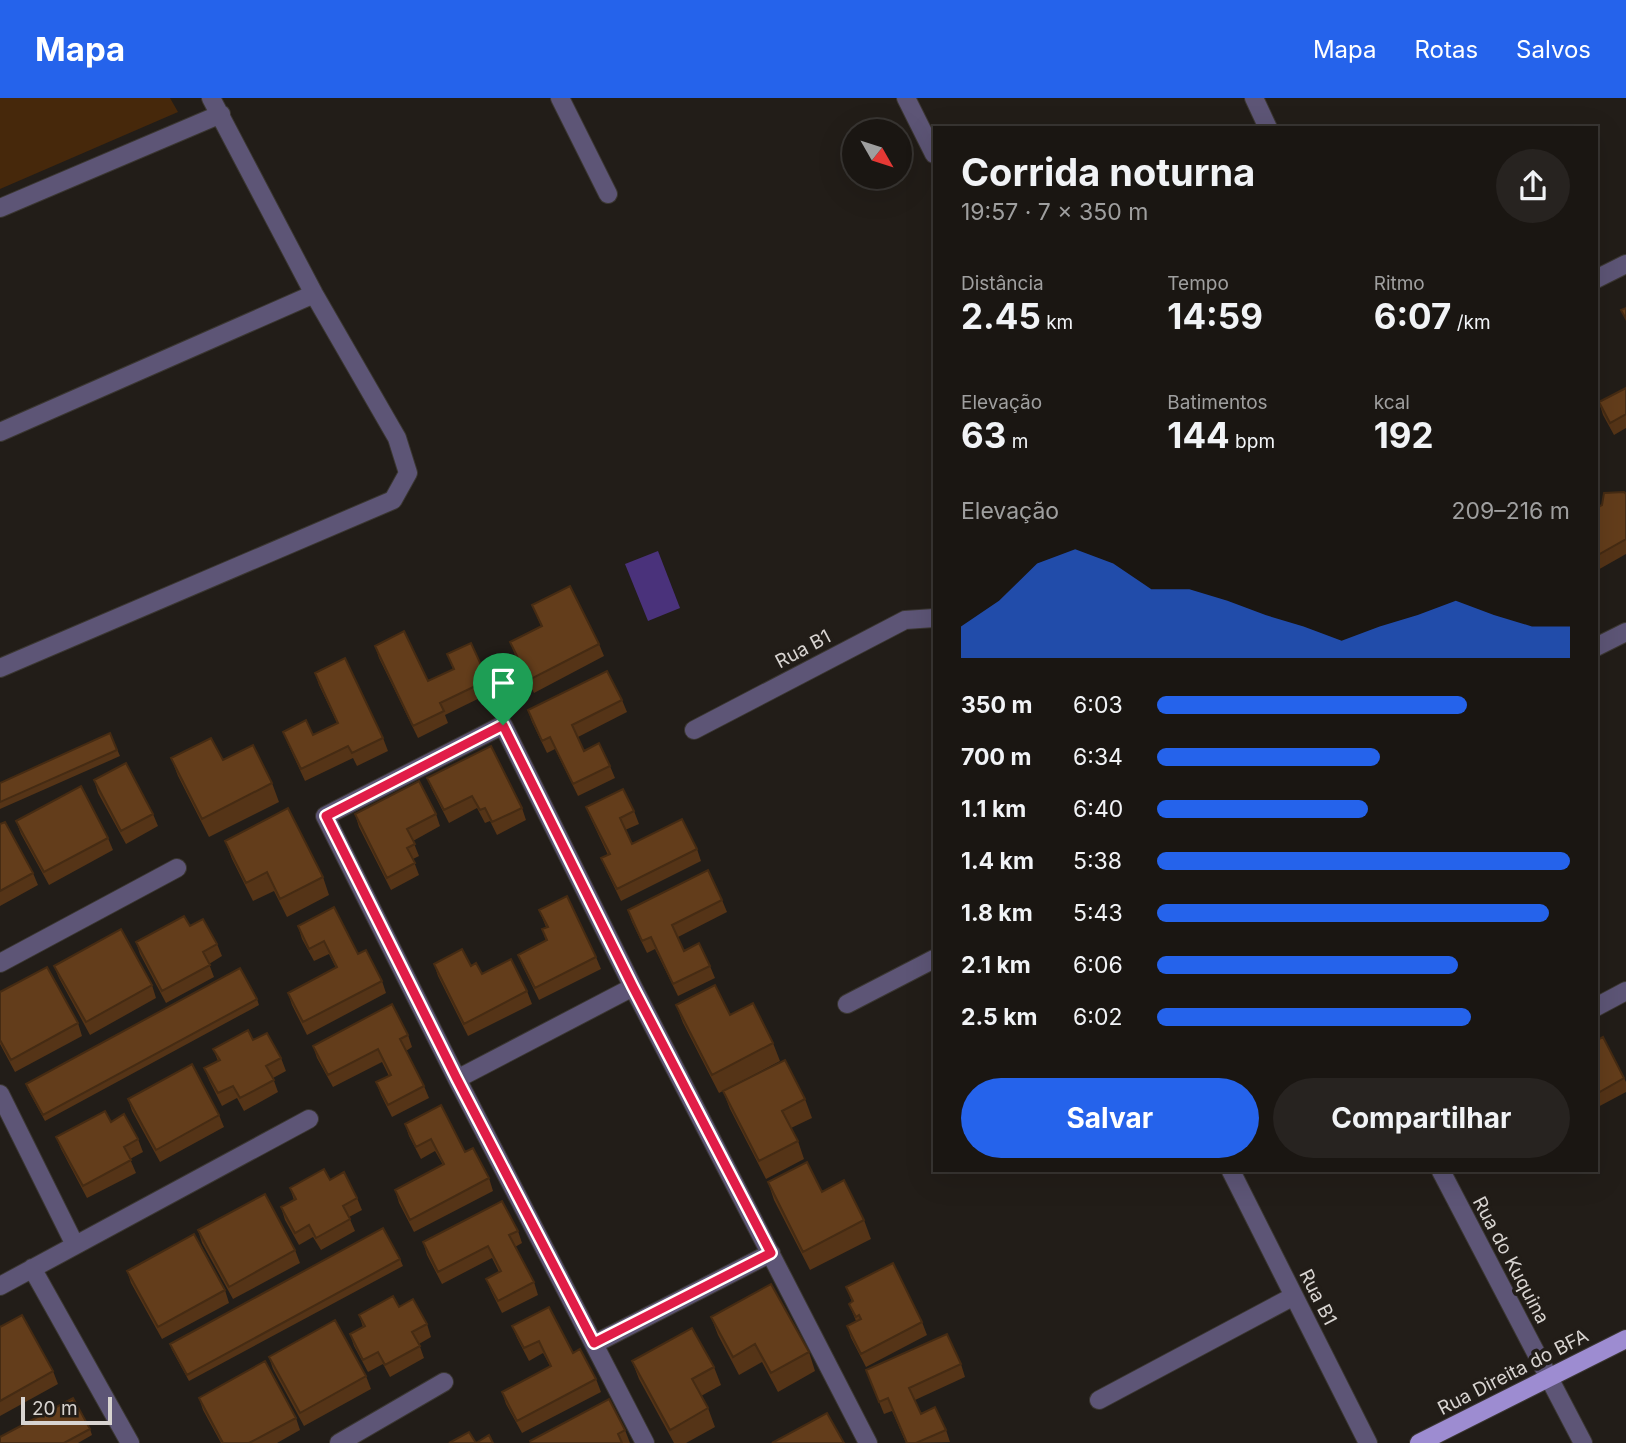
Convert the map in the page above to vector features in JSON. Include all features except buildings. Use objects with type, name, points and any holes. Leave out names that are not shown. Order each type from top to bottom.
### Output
[{"type":"main road","name":"Rua Direita do BFA","points":[[1419,1443],[1626,1339]]},
{"type":"street","points":[[560,98],[608,194]]},
{"type":"street","points":[[906,98],[933,152]]},
{"type":"street","points":[[1254,98],[1267,126]]},
{"type":"street","points":[[0,208],[216,106],[314,294],[397,438],[408,473],[393,500],[0,668]]},
{"type":"street","points":[[1598,278],[1626,264]]},
{"type":"street","points":[[0,432],[314,294]]},
{"type":"street","name":"Rua B1","points":[[694,730],[905,620],[933,618]]},
{"type":"street","points":[[1598,646],[1626,632]]},
{"type":"street","points":[[645,1443],[457,1079],[326,816],[503,725],[633,987],[868,1443]]},
{"type":"street","points":[[0,963],[177,868]]},
{"type":"street","points":[[847,1004],[933,959]]},
{"type":"street","points":[[457,1079],[633,987]]},
{"type":"street","points":[[1598,1006],[1626,991]]},
{"type":"street","points":[[0,1094],[75,1245]]},
{"type":"street","points":[[0,1286],[309,1119]]},
{"type":"street","name":"Rua B1","points":[[1232,1172],[1368,1443]]},
{"type":"street","name":"Rua do Kuquina","points":[[1442,1172],[1583,1443]]},
{"type":"street","points":[[594,1343],[771,1253]]},
{"type":"street","points":[[32,1268],[130,1443]]},
{"type":"street","points":[[1099,1400],[1294,1296]]},
{"type":"street","points":[[339,1443],[444,1382]]},
{"type":"shaded area","points":[[0,98],[170,98],[178,112],[0,189]]},
{"type":"shaded area","points":[[658,551],[680,608],[648,621],[625,564]]},
{"type":"route","points":[[503,725],[633,987],[771,1253],[594,1343],[457,1079],[326,816],[503,725]]}]
